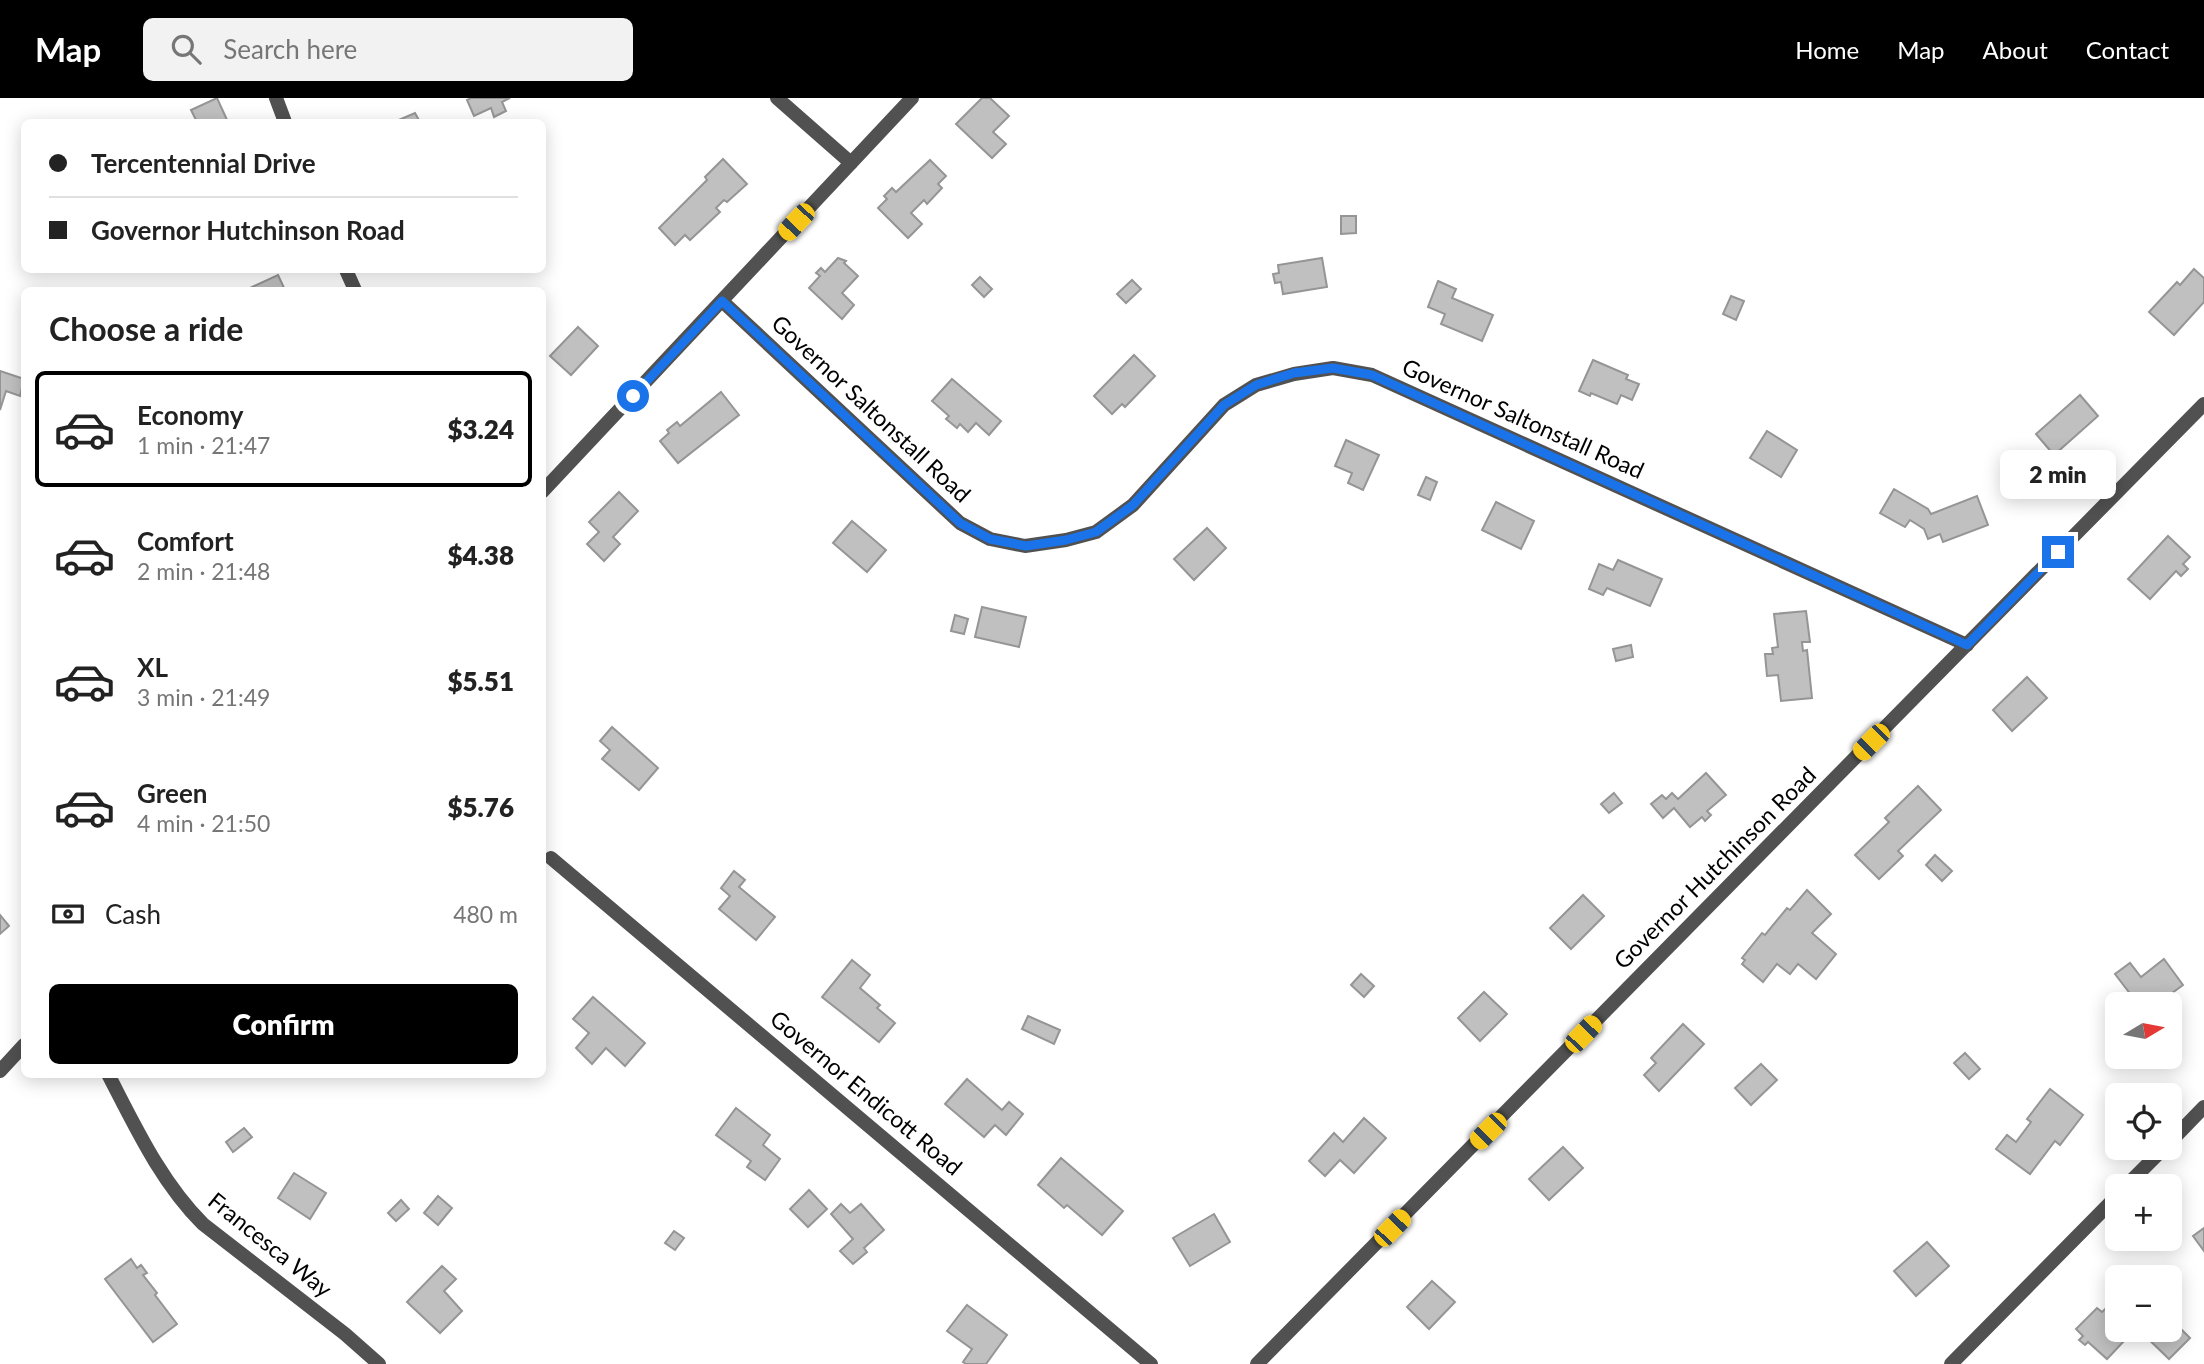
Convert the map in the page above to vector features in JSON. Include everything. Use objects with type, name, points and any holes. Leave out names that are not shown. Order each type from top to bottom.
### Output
[{"type":"street","points":[[777,98],[851,163]]},
{"type":"street","points":[[546,488],[912,98]]},
{"type":"street","points":[[281,100],[284,119]]},
{"type":"street","name":"Governor Saltonstall Road","points":[[722,301],[960,523],[990,539],[1026,546],[1096,532],[1133,505],[1224,405],[1256,385],[1294,373],[1333,368],[1372,375],[1967,645]]},
{"type":"street","name":"Governor Hutchinson Road","points":[[1257,1364],[2204,404]]},
{"type":"street","name":"Governor Endicott Road","points":[[551,858],[1151,1364]]},
{"type":"street","points":[[0,1071],[21,1048]]},
{"type":"street","name":"Francesca Way","points":[[110,1078],[156,1164],[183,1204],[203,1224],[345,1334],[379,1364]]},
{"type":"street","points":[[2182,1130],[2204,1107]]},
{"type":"street","points":[[2138,1174],[2152,1160]]},
{"type":"street","points":[[1951,1364],[2105,1208]]},
{"type":"building","points":[[217,98],[227,119],[196,119],[191,110]]},
{"type":"building","points":[[510,98],[502,102],[506,111],[494,117],[491,108],[474,116],[467,100]]},
{"type":"building","points":[[982,98],[990,98],[1009,116],[993,132],[1006,144],[992,158],[956,124]]},
{"type":"building","points":[[415,113],[418,119],[401,119]]},
{"type":"building","points":[[723,159],[747,184],[727,202],[724,200],[716,208],[720,212],[690,240],[685,235],[675,245],[659,228],[707,180],[705,177]]},
{"type":"building","points":[[930,160],[946,176],[938,184],[942,188],[927,204],[924,200],[911,213],[922,224],[908,238],[878,208],[887,199],[884,196],[892,188],[896,192]]},
{"type":"building","points":[[1341,216],[1356,216],[1356,233],[1341,234]]},
{"type":"building","points":[[838,258],[846,261],[844,263],[858,276],[842,293],[854,305],[842,319],[809,288],[820,276],[816,273],[821,268],[825,272]]},
{"type":"building","points":[[1322,258],[1327,287],[1283,294],[1281,282],[1275,283],[1273,274],[1279,273],[1278,265]]},
{"type":"building","points":[[2194,269],[2204,278],[2204,302],[2174,335],[2149,312],[2177,282],[2180,285]]},
{"type":"building","points":[[278,275],[284,287],[252,287]]},
{"type":"building","points":[[980,277],[992,289],[984,297],[972,285]]},
{"type":"building","points":[[1132,280],[1141,289],[1126,303],[1117,294]]},
{"type":"building","points":[[1438,281],[1456,289],[1452,298],[1493,315],[1482,341],[1441,324],[1445,314],[1428,307]]},
{"type":"building","points":[[1731,296],[1744,301],[1736,320],[1723,314]]},
{"type":"building","points":[[578,327],[598,346],[571,375],[550,356]]},
{"type":"building","points":[[1134,355],[1155,376],[1125,407],[1122,404],[1112,414],[1094,396]]},
{"type":"building","points":[[1593,360],[1628,375],[1626,379],[1639,384],[1632,400],[1621,395],[1617,404],[1579,391]]},
{"type":"building","points":[[0,371],[21,378],[21,392],[20,396],[6,391],[0,410]]},
{"type":"building","points":[[952,379],[1001,421],[989,435],[976,423],[968,432],[960,424],[957,428],[946,419],[949,416],[932,401]]},
{"type":"building","points":[[721,392],[739,415],[678,463],[660,441],[669,433],[667,430],[677,422],[680,426]]},
{"type":"building","points":[[2080,395],[2098,416],[2054,455],[2036,434]]},
{"type":"building","points":[[1767,431],[1797,450],[1781,477],[1750,458]]},
{"type":"building","points":[[1346,440],[1379,455],[1363,490],[1348,483],[1352,473],[1335,466]]},
{"type":"building","points":[[1426,477],[1437,482],[1430,500],[1418,495]]},
{"type":"building","points":[[1894,489],[1928,509],[1931,514],[1977,496],[1988,525],[1943,542],[1940,534],[1928,539],[1924,529],[1910,520],[1905,527],[1880,513]]},
{"type":"building","points":[[619,492],[638,511],[613,537],[620,544],[604,561],[587,544],[599,532],[589,522]]},
{"type":"building","points":[[1496,502],[1534,521],[1521,549],[1482,530]]},
{"type":"building","points":[[852,521],[886,550],[867,572],[833,543]]},
{"type":"building","points":[[1207,528],[1226,548],[1194,580],[1174,559]]},
{"type":"building","points":[[2168,536],[2190,557],[2183,564],[2188,569],[2181,576],[2176,571],[2150,599],[2128,579]]},
{"type":"building","points":[[1618,560],[1662,579],[1650,606],[1607,588],[1603,595],[1589,589],[1599,564],[1613,570]]},
{"type":"building","points":[[982,607],[1026,617],[1019,647],[975,637]]},
{"type":"building","points":[[1806,611],[1810,642],[1802,642],[1803,651],[1807,650],[1812,698],[1781,701],[1778,675],[1767,676],[1765,654],[1773,654],[1772,648],[1778,647],[1774,614]]},
{"type":"building","points":[[955,615],[968,619],[964,634],[951,631]]},
{"type":"building","points":[[1631,645],[1633,657],[1616,661],[1613,649]]},
{"type":"building","points":[[2027,677],[2047,698],[2012,731],[1993,710]]},
{"type":"building","points":[[612,727],[658,768],[639,790],[602,759],[610,750],[600,741]]},
{"type":"building","points":[[1706,773],[1726,795],[1707,811],[1711,815],[1705,821],[1702,817],[1690,827],[1674,808],[1663,818],[1651,804],[1662,795],[1666,799],[1672,793],[1678,799]]},
{"type":"building","points":[[1918,786],[1941,810],[1898,851],[1903,856],[1879,879],[1855,855],[1889,822],[1885,818]]},
{"type":"building","points":[[1614,793],[1622,803],[1609,813],[1601,804]]},
{"type":"building","points":[[1935,855],[1952,871],[1942,881],[1926,865]]},
{"type":"building","points":[[734,871],[745,880],[739,887],[775,917],[756,940],[719,909],[730,896],[721,888]]},
{"type":"building","points":[[1807,890],[1831,914],[1812,933],[1836,954],[1816,979],[1798,964],[1790,974],[1777,964],[1763,982],[1742,964],[1745,960],[1742,958],[1762,933],[1765,935],[1787,908],[1790,910]]},
{"type":"building","points":[[1583,895],[1604,916],[1571,949],[1550,928]]},
{"type":"building","points":[[0,915],[9,926],[0,934]]},
{"type":"building","points":[[2164,959],[2183,985],[2173,992],[2129,992],[2115,974],[2130,963],[2141,977]]},
{"type":"building","points":[[852,960],[870,975],[860,988],[880,1005],[877,1008],[895,1023],[879,1042],[822,997]]},
{"type":"building","points":[[1361,974],[1374,986],[1364,997],[1351,985]]},
{"type":"building","points":[[1484,992],[1507,1014],[1480,1041],[1458,1018]]},
{"type":"building","points":[[593,997],[645,1043],[625,1066],[606,1048],[592,1064],[576,1048],[589,1033],[573,1019]]},
{"type":"building","points":[[1028,1016],[1060,1030],[1054,1044],[1022,1029]]},
{"type":"building","points":[[1683,1024],[1704,1044],[1659,1091],[1644,1075],[1656,1063],[1651,1058]]},
{"type":"building","points":[[1965,1053],[1980,1069],[1969,1079],[1954,1063]]},
{"type":"building","points":[[1761,1064],[1777,1080],[1751,1105],[1735,1088]]},
{"type":"building","points":[[967,1079],[1002,1110],[1009,1102],[1023,1114],[1006,1135],[995,1125],[984,1137],[945,1104]]},
{"type":"building","points":[[2050,1089],[2083,1115],[2060,1145],[2055,1141],[2030,1174],[1996,1149],[2007,1135],[2016,1142],[2031,1122],[2027,1119]]},
{"type":"building","points":[[736,1108],[770,1135],[763,1145],[780,1159],[765,1180],[747,1167],[751,1161],[716,1135]]},
{"type":"building","points":[[1364,1118],[1386,1138],[1354,1173],[1340,1160],[1325,1176],[1309,1161],[1334,1133],[1343,1142]]},
{"type":"building","points":[[244,1128],[252,1137],[233,1152],[226,1142]]},
{"type":"building","points":[[1563,1147],[1583,1168],[1549,1200],[1529,1179]]},
{"type":"building","points":[[1061,1158],[1123,1211],[1102,1235],[1067,1205],[1064,1208],[1038,1185]]},
{"type":"building","points":[[294,1173],[326,1193],[310,1219],[278,1198]]},
{"type":"building","points":[[809,1190],[827,1209],[808,1227],[790,1209]]},
{"type":"building","points":[[438,1196],[452,1208],[438,1225],[424,1213]]},
{"type":"building","points":[[401,1200],[409,1209],[396,1221],[388,1213]]},
{"type":"building","points":[[841,1204],[850,1213],[861,1204],[884,1230],[864,1248],[867,1252],[853,1264],[840,1251],[853,1239],[831,1214]]},
{"type":"building","points":[[1214,1214],[1230,1242],[1190,1266],[1173,1238]]},
{"type":"building","points":[[2204,1228],[2204,1251],[2193,1236]]},
{"type":"building","points":[[674,1231],[684,1238],[675,1250],[665,1243]]},
{"type":"building","points":[[1927,1242],[1949,1266],[1916,1296],[1894,1271]]},
{"type":"building","points":[[131,1259],[137,1268],[141,1265],[147,1273],[143,1275],[177,1324],[153,1342],[105,1279]]},
{"type":"building","points":[[442,1266],[456,1279],[444,1291],[462,1311],[440,1333],[407,1302]]},
{"type":"building","points":[[1432,1281],[1455,1302],[1429,1329],[1407,1307]]},
{"type":"building","points":[[967,1305],[1007,1335],[986,1364],[963,1362],[972,1349],[947,1331]]},
{"type":"building","points":[[2097,1308],[2102,1312],[2105,1309],[2105,1342],[2123,1342],[2107,1359],[2088,1342],[2085,1345],[2079,1340],[2083,1336],[2076,1329]]},
{"type":"building","points":[[2182,1330],[2190,1338],[2169,1359],[2151,1342],[2182,1342]]},
{"type":"route","points":[[633,396],[722,301],[960,523],[990,539],[1026,546],[1096,532],[1133,505],[1224,405],[1256,385],[1294,373],[1333,368],[1372,375],[1967,645],[2058,552]]}]
